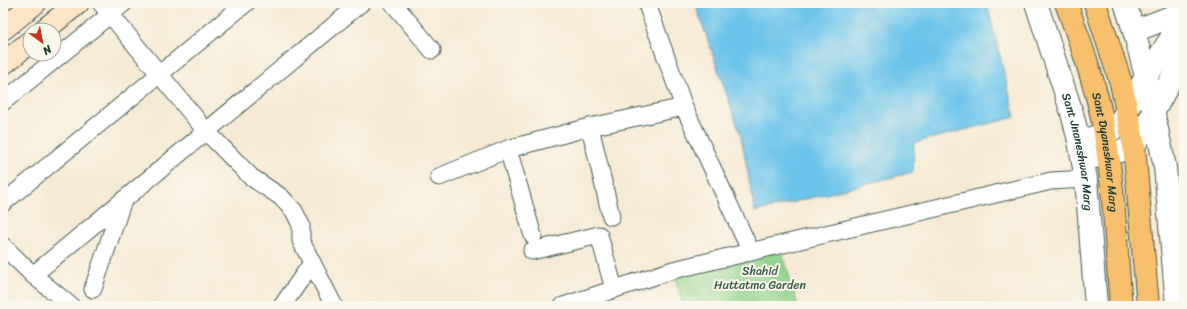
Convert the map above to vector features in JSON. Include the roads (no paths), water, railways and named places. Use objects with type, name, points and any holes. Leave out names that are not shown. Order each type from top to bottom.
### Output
[{"type":"main road","points":[[3,29],[35,3]]},
{"type":"main road","points":[[54,22],[78,3]]},
{"type":"main road","name":"Sant Dyaneshwar Marg","points":[[1066,3],[1095,90],[1106,144],[1121,306]]},
{"type":"main road","points":[[1095,3],[1121,83],[1134,146],[1148,306]]},
{"type":"main road","points":[[3,64],[22,49]]},
{"type":"street","points":[[3,102],[106,9],[124,3]]},
{"type":"street","points":[[3,203],[246,3]]},
{"type":"street","points":[[33,275],[361,3]]},
{"type":"street","points":[[393,3],[432,50]]},
{"type":"street","name":"Sant Jnaneshwar Marg","points":[[1036,3],[1072,113],[1082,160],[1096,306]]},
{"type":"street","points":[[1125,3],[1146,77],[1165,167],[1177,306]]},
{"type":"street","points":[[648,6],[684,107],[750,252]]},
{"type":"street","points":[[106,9],[206,131],[251,177],[281,197],[294,211],[301,225],[301,241],[334,306]]},
{"type":"street","points":[[1134,31],[1184,12]]},
{"type":"street","points":[[563,306],[673,270],[1051,180],[1106,144],[1146,77],[1184,18]]},
{"type":"street","points":[[1106,144],[1120,151],[1134,146],[1184,56]]},
{"type":"street","points":[[439,177],[508,149],[590,127],[684,107]]},
{"type":"street","points":[[590,127],[612,216]]},
{"type":"street","points":[[508,149],[533,243],[599,235],[614,289]]},
{"type":"street","points":[[93,288],[123,200]]},
{"type":"street","points":[[3,246],[33,275],[71,306]]},
{"type":"street","points":[[282,306],[312,263]]},
{"type":"water","points":[[695,3],[987,3],[1015,117],[914,143],[913,172],[755,212],[741,136]]},
{"type":"park label","name":"Shahid Huttatma Garden","points":[[760,278]]}]
